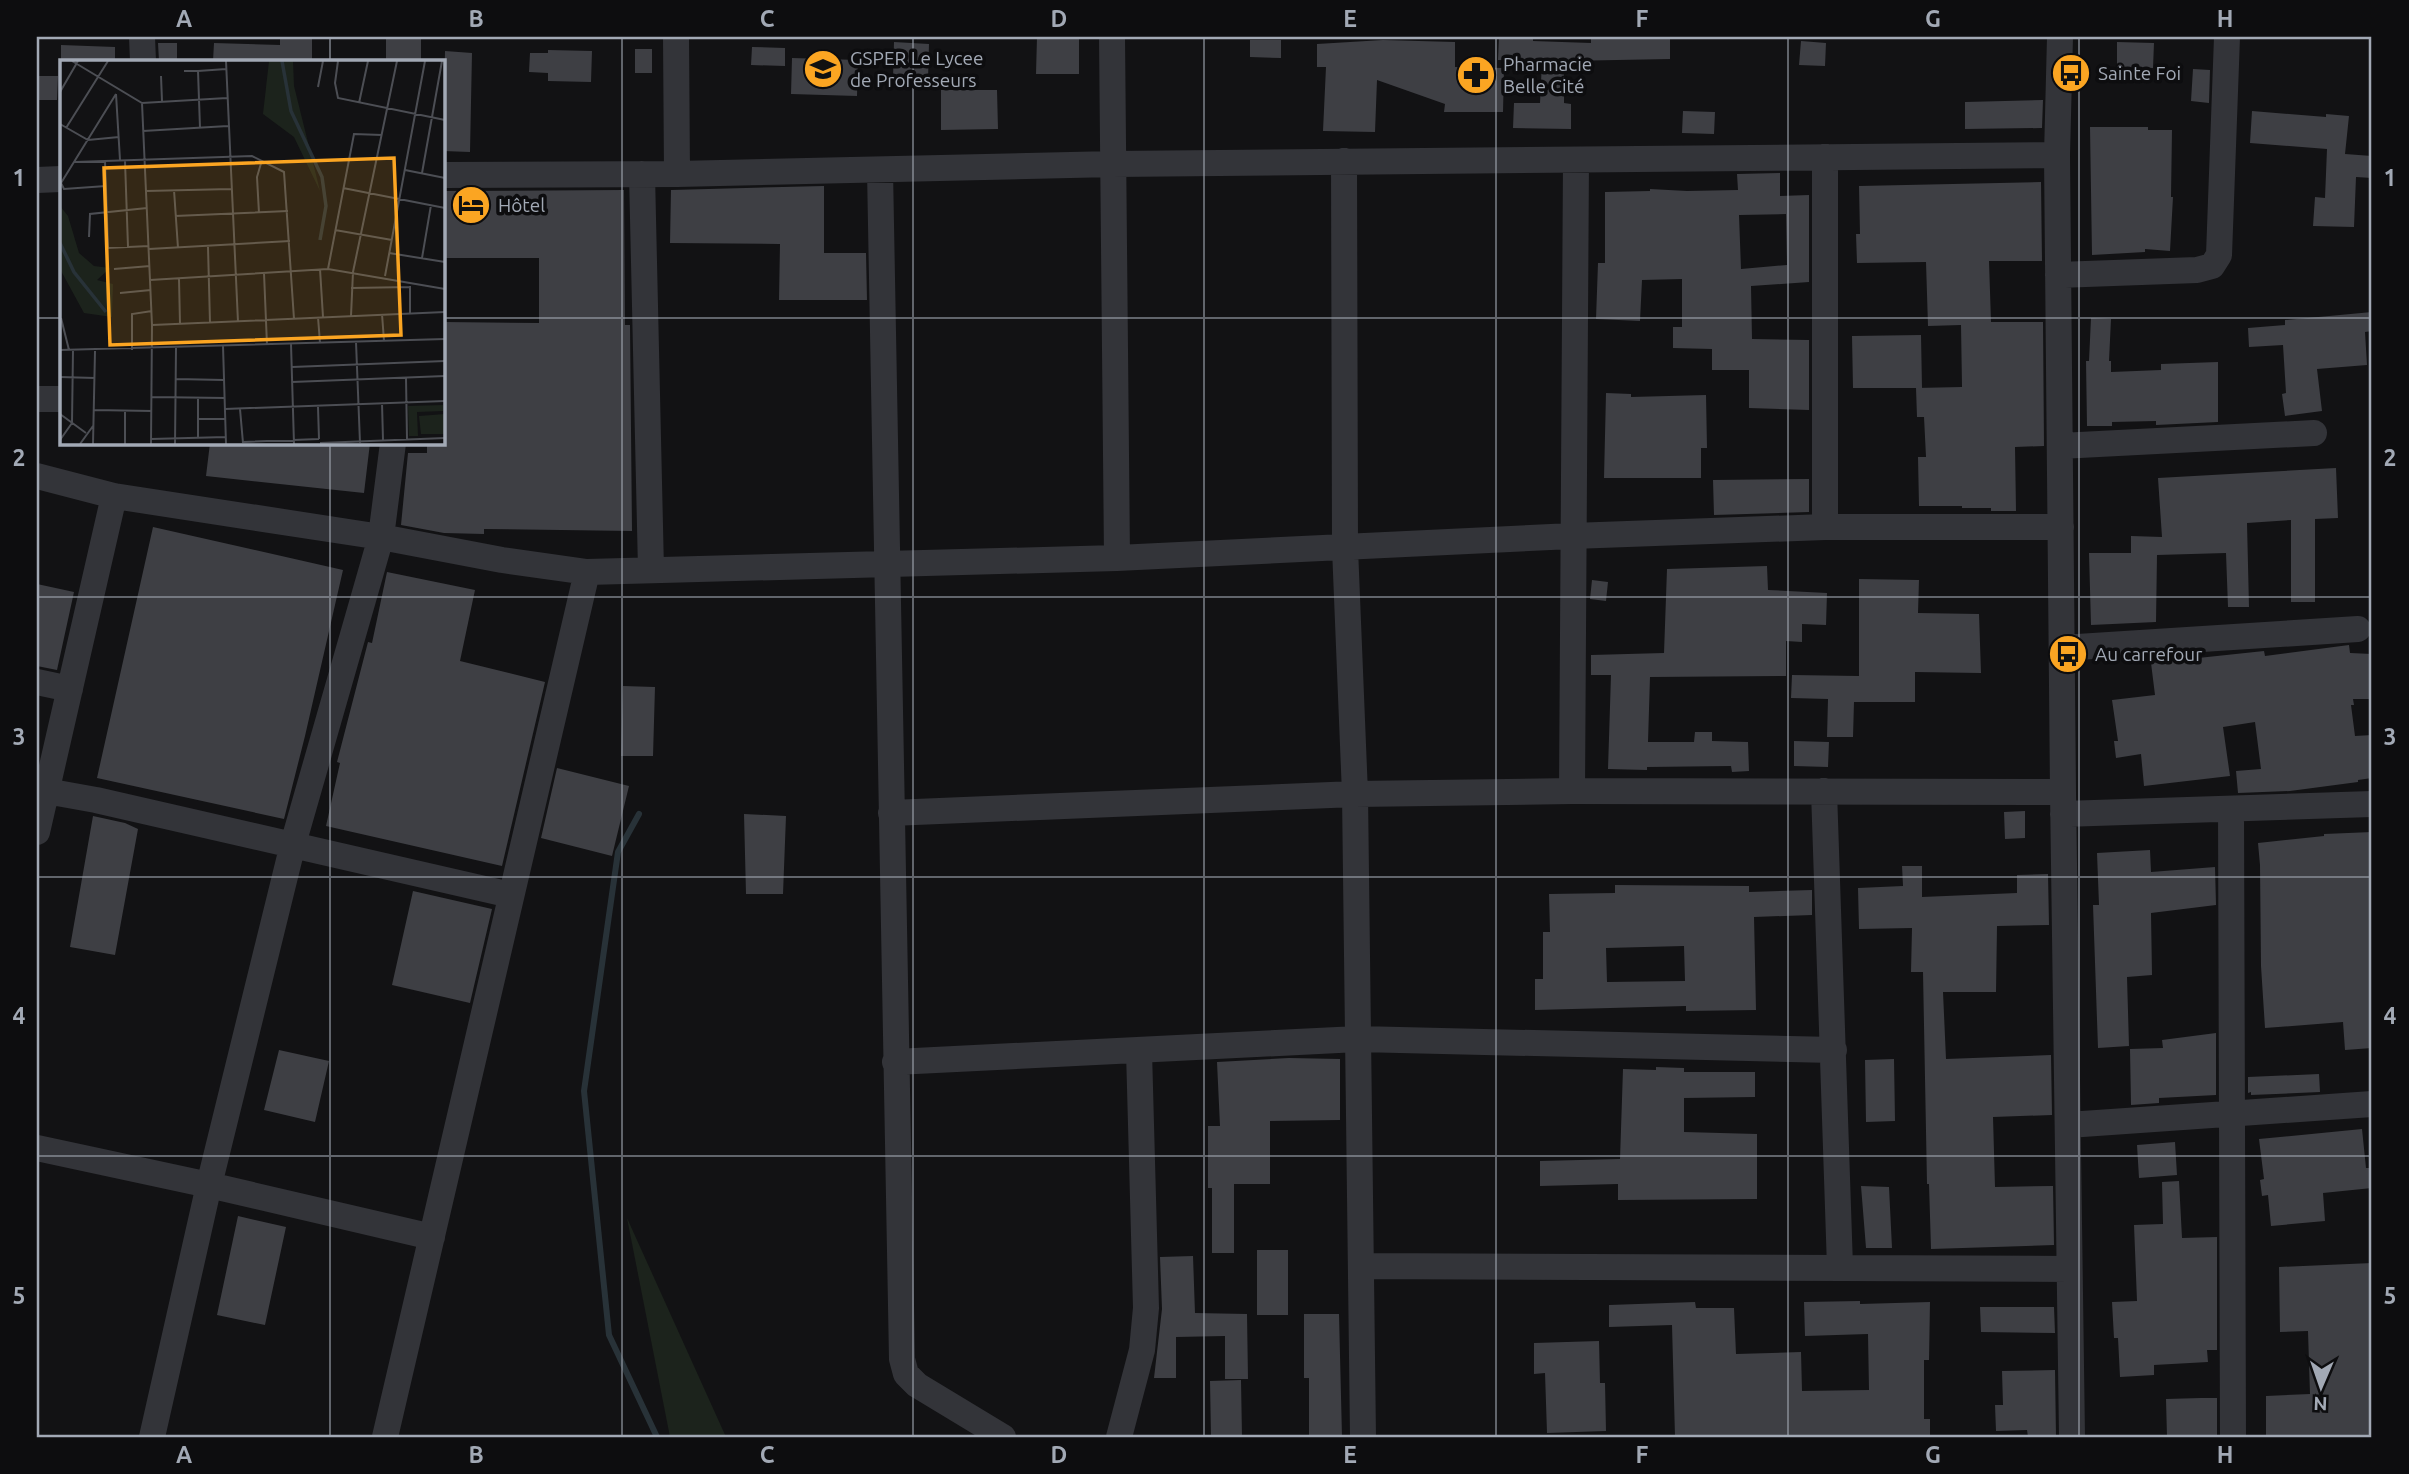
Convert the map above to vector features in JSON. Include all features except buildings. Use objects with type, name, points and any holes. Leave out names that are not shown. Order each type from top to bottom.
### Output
[{"type":"street","points":[[142,37],[143,60]]},
{"type":"street","points":[[676,37],[677,174]]},
{"type":"street","points":[[1112,37],[1117,558]]},
{"type":"street","points":[[2060,37],[2057,155],[2060,527],[2072,1437]]},
{"type":"street","points":[[2058,275],[2197,270],[2212,266],[2219,255],[2227,37]]},
{"type":"street","points":[[444,175],[677,174],[1344,161],[2057,155]]},
{"type":"street","points":[[1825,157],[1825,527]]},
{"type":"street","points":[[1572,791],[1576,160]]},
{"type":"street","points":[[1344,161],[1345,548],[1355,794],[1363,1437]]},
{"type":"street","points":[[880,170],[902,1359],[906,1374],[917,1385],[1003,1437]]},
{"type":"street","points":[[642,174],[651,570]]},
{"type":"street","points":[[37,180],[60,179]]},
{"type":"street","points":[[37,399],[60,399]]},
{"type":"street","points":[[2060,446],[2314,433]]},
{"type":"street","points":[[152,1437],[209,1185],[293,844],[381,537],[393,444]]},
{"type":"street","points":[[37,476],[114,496],[587,572],[1117,558],[1825,527],[2060,527]]},
{"type":"street","points":[[37,832],[114,496]]},
{"type":"street","points":[[385,1437],[587,572]]},
{"type":"street","points":[[2062,648],[2358,629]]},
{"type":"street","points":[[37,682],[70,689]]},
{"type":"street","points":[[46,791],[293,844],[511,895]]},
{"type":"street","points":[[891,813],[1355,794],[1572,791],[1824,791],[2231,810],[2372,804]]},
{"type":"street","points":[[1824,791],[1840,1267]]},
{"type":"street","points":[[2231,810],[2234,1437]]},
{"type":"street","points":[[895,1062],[1358,1039],[1834,1050]]},
{"type":"street","points":[[1119,1437],[1142,1350],[1146,1308],[1139,1051]]},
{"type":"street","points":[[2068,1125],[2372,1104]]},
{"type":"street","points":[[37,1148],[432,1237]]},
{"type":"street","points":[[1361,1266],[2069,1269]]},
{"type":"shaded area","points":[[627,1218],[726,1437],[670,1437]]},
{"type":"waterway","points":[[639,814],[618,852],[584,1091],[609,1335],[657,1437]]},
{"type":"place","name":"GSPER Le Lycee de Professeurs","points":[[823,69]]},
{"type":"place","name":"Sainte Foi","points":[[2071,73]]},
{"type":"place","name":"Pharmacie Belle Cité","points":[[1476,75]]},
{"type":"place","name":"Hôtel","points":[[471,205]]},
{"type":"place","name":"Au carrefour","points":[[2068,654]]}]
